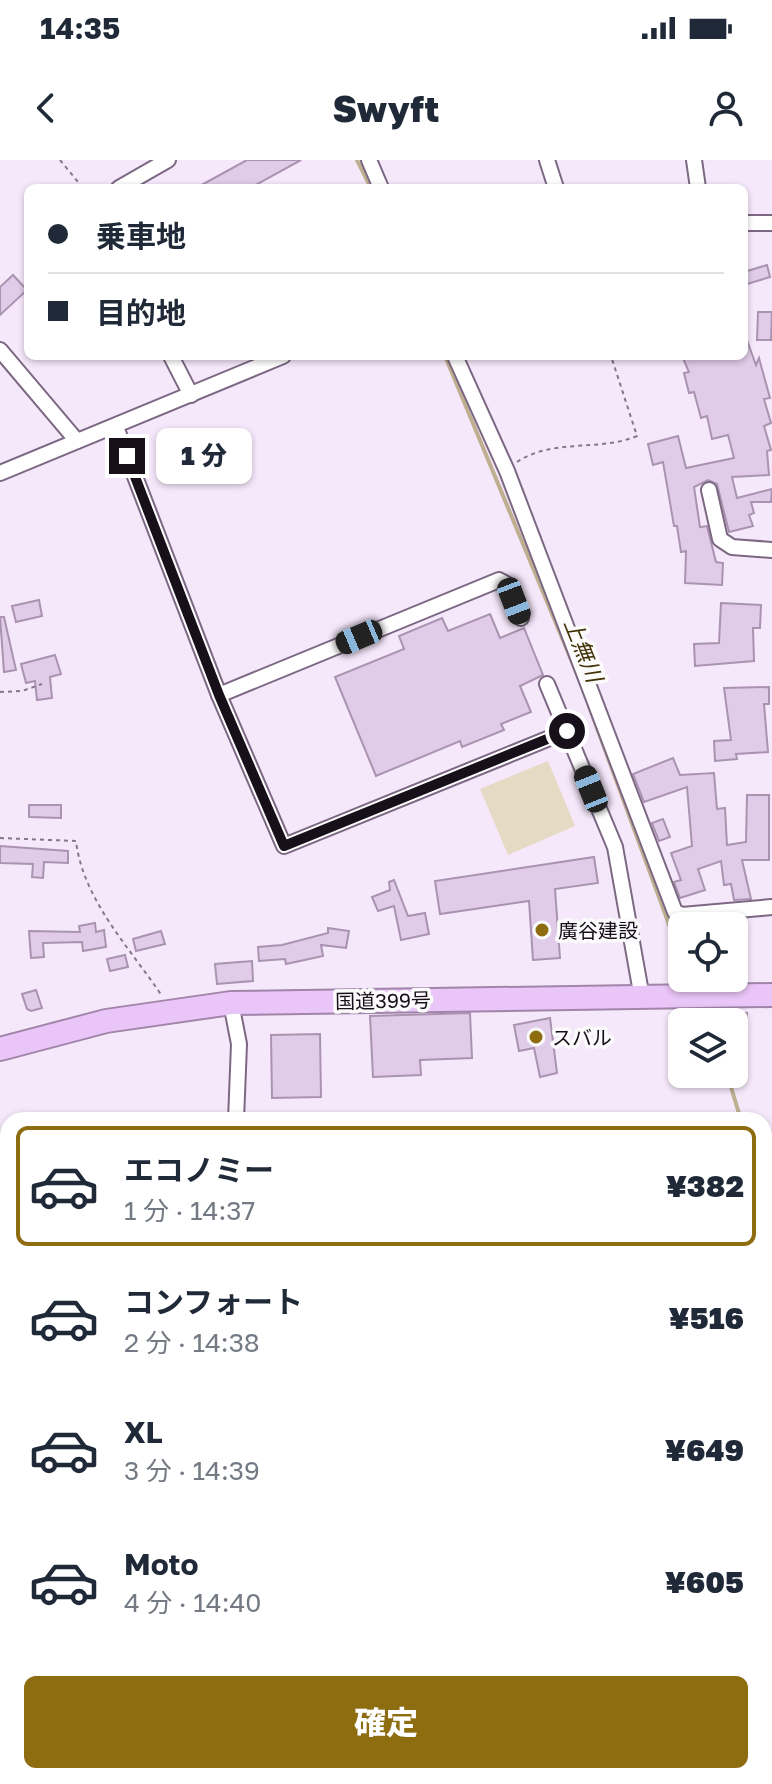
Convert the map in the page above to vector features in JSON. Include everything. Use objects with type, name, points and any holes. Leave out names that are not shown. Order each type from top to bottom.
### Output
[{"type":"highway","name":"国道399号","points":[[0,1049],[106,1021],[171,1009],[231,1003],[772,995]]},
{"type":"street","points":[[126,184],[168,160]]},
{"type":"street","points":[[369,160],[379,184]]},
{"type":"street","points":[[547,160],[555,184]]},
{"type":"street","points":[[694,160],[697,184]]},
{"type":"street","points":[[748,223],[772,223]]},
{"type":"street","points":[[0,350],[77,441]]},
{"type":"street","points":[[173,360],[191,395]]},
{"type":"street","points":[[0,473],[274,360]]},
{"type":"street","points":[[457,360],[507,471],[675,912],[682,915],[772,907]]},
{"type":"street","points":[[116,427],[219,695],[284,846],[567,731]]},
{"type":"street","points":[[709,490],[720,539],[732,547],[772,550]]},
{"type":"street","points":[[219,695],[499,580],[508,585],[521,618]]},
{"type":"street","points":[[547,684],[615,847],[642,998]]},
{"type":"street","points":[[231,1003],[239,1044],[236,1112]]},
{"type":"path","points":[[60,160],[80,184]]},
{"type":"path","points":[[507,471],[541,451],[579,444],[620,443],[637,436],[612,360]]},
{"type":"path","points":[[0,692],[22,691],[42,684]]},
{"type":"path","points":[[0,838],[76,841],[79,867],[86,882],[130,953],[171,1009]]},
{"type":"shaded area","points":[[548,761],[575,826],[508,855],[480,789]]},
{"type":"building","points":[[247,160],[301,160],[257,184],[203,184]]},
{"type":"building","points":[[767,265],[770,277],[748,284],[748,271]]},
{"type":"building","points":[[13,275],[24,287],[24,293],[0,315],[0,287]]},
{"type":"building","points":[[758,312],[772,312],[771,340],[757,340]]},
{"type":"building","points":[[748,343],[756,365],[759,358],[770,398],[764,399],[771,423],[764,426],[771,450],[767,451],[769,475],[732,477],[737,498],[772,489],[771,502],[751,502],[754,513],[749,515],[753,526],[729,532],[717,484],[708,480],[694,487],[700,527],[707,526],[716,562],[723,563],[722,585],[685,583],[686,551],[681,552],[677,526],[674,526],[663,462],[653,465],[648,444],[678,436],[686,468],[734,458],[728,435],[712,439],[707,416],[701,418],[694,392],[689,393],[684,373],[689,372],[684,360],[748,360]]},
{"type":"building","points":[[39,600],[42,616],[16,622],[12,606]]},
{"type":"building","points":[[721,603],[761,605],[760,628],[753,628],[754,661],[695,666],[694,644],[719,643]]},
{"type":"building","points":[[490,614],[500,638],[524,628],[543,675],[520,686],[531,712],[501,724],[504,730],[462,747],[460,741],[376,776],[335,677],[404,649],[399,636],[442,618],[448,631]]},
{"type":"building","points":[[0,617],[4,617],[16,670],[4,672]]},
{"type":"building","points":[[55,655],[61,674],[50,677],[52,698],[37,700],[35,681],[26,683],[21,664]]},
{"type":"building","points":[[769,687],[769,704],[764,704],[768,752],[736,754],[737,759],[715,761],[714,741],[731,740],[724,688]]},
{"type":"building","points":[[673,758],[680,775],[714,773],[717,809],[725,808],[727,845],[746,842],[747,795],[769,795],[769,860],[742,860],[751,899],[734,900],[731,884],[724,885],[721,861],[698,869],[705,890],[680,898],[674,882],[681,880],[671,853],[692,846],[687,787],[644,802],[633,774]]},
{"type":"building","points":[[29,805],[61,805],[61,818],[29,817]]},
{"type":"building","points":[[663,819],[670,837],[659,841],[652,823]]},
{"type":"building","points":[[0,846],[68,851],[68,863],[44,862],[43,878],[32,877],[33,864],[0,863]]},
{"type":"building","points":[[594,857],[598,883],[555,889],[560,958],[533,960],[529,901],[440,914],[435,881]]},
{"type":"building","points":[[394,880],[408,916],[425,913],[429,934],[401,940],[394,906],[378,911],[372,897],[390,890],[389,882]]},
{"type":"building","points":[[95,923],[96,932],[104,930],[106,947],[83,951],[82,942],[43,943],[44,957],[31,958],[29,931],[80,932],[79,926]]},
{"type":"building","points":[[328,928],[349,931],[346,948],[321,945],[323,956],[286,964],[285,959],[259,961],[258,947],[282,945],[328,933]]},
{"type":"building","points":[[161,931],[165,944],[136,951],[133,939]]},
{"type":"building","points":[[125,955],[128,967],[110,971],[107,959]]},
{"type":"building","points":[[252,961],[253,981],[217,984],[215,964]]},
{"type":"building","points":[[36,990],[42,1008],[31,1011],[27,1009],[22,994]]},
{"type":"building","points":[[470,1013],[472,1058],[420,1060],[421,1075],[373,1077],[370,1016]]},
{"type":"building","points":[[550,1018],[557,1073],[540,1077],[534,1048],[519,1051],[514,1025]]},
{"type":"building","points":[[320,1034],[321,1097],[272,1098],[271,1035]]},
{"type":"waterway","name":"上無川","points":[[357,160],[369,184]]},
{"type":"waterway","name":"上無川","points":[[447,360],[582,686]]},
{"type":"waterway","name":"上無川","points":[[589,706],[668,922]]},
{"type":"waterway","name":"上無川","points":[[731,1088],[739,1112]]},
{"type":"place","name":"廣谷建設","points":[[542,930]]},
{"type":"place","name":"スバル","points":[[536,1037]]},
{"type":"route","points":[[127,456],[219,695],[284,846],[567,731]]}]
